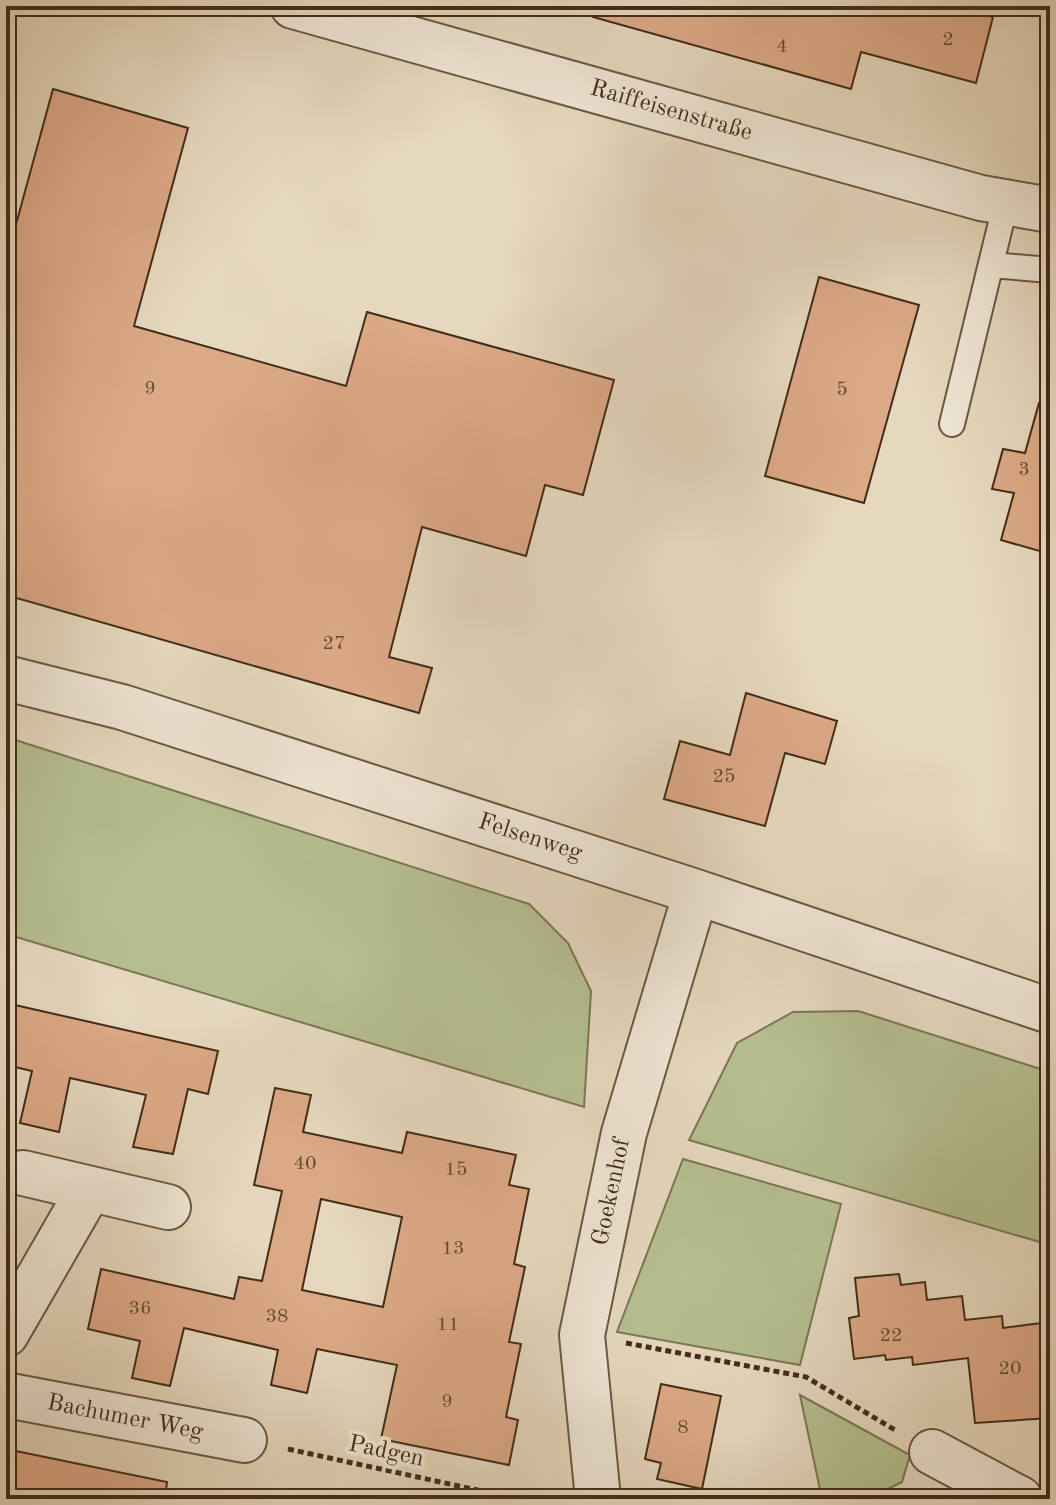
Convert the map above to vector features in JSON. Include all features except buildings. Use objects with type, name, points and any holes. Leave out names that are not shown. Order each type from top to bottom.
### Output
[{"type":"street","name":"Raiffeisenstraße","points":[[293,6],[376,17],[1006,202],[1050,210]]},
{"type":"street","name":"Felsenweg","points":[[6,678],[122,707],[696,892],[1050,1011]]},
{"type":"street","name":"Goekenhof","points":[[598,1499],[582,1335],[624,1133],[696,892]]},
{"type":"street","points":[[23,1173],[168,1207]]},
{"type":"street","points":[[6,1334],[89,1190]]},
{"type":"street","name":"Bachumer Weg","points":[[6,1395],[244,1440]]},
{"type":"street","points":[[932,1452],[1020,1499]]},
{"type":"lane","points":[[952,424],[1006,202]]},
{"type":"lane","points":[[991,265],[1050,270]]},
{"type":"path","points":[[582,1335],[806,1377],[932,1452]]},
{"type":"path","name":"Padgen","points":[[244,1440],[519,1499]]},
{"type":"green space","points":[[6,737],[529,904],[568,943],[591,991],[584,1107],[6,934]]},
{"type":"green space","points":[[858,1011],[1050,1072],[1050,1245],[689,1140],[737,1043],[793,1012]]},
{"type":"green space","points":[[683,1159],[841,1204],[800,1365],[617,1332]]},
{"type":"green space","points":[[800,1395],[910,1455],[902,1482],[868,1499],[822,1499]]}]
